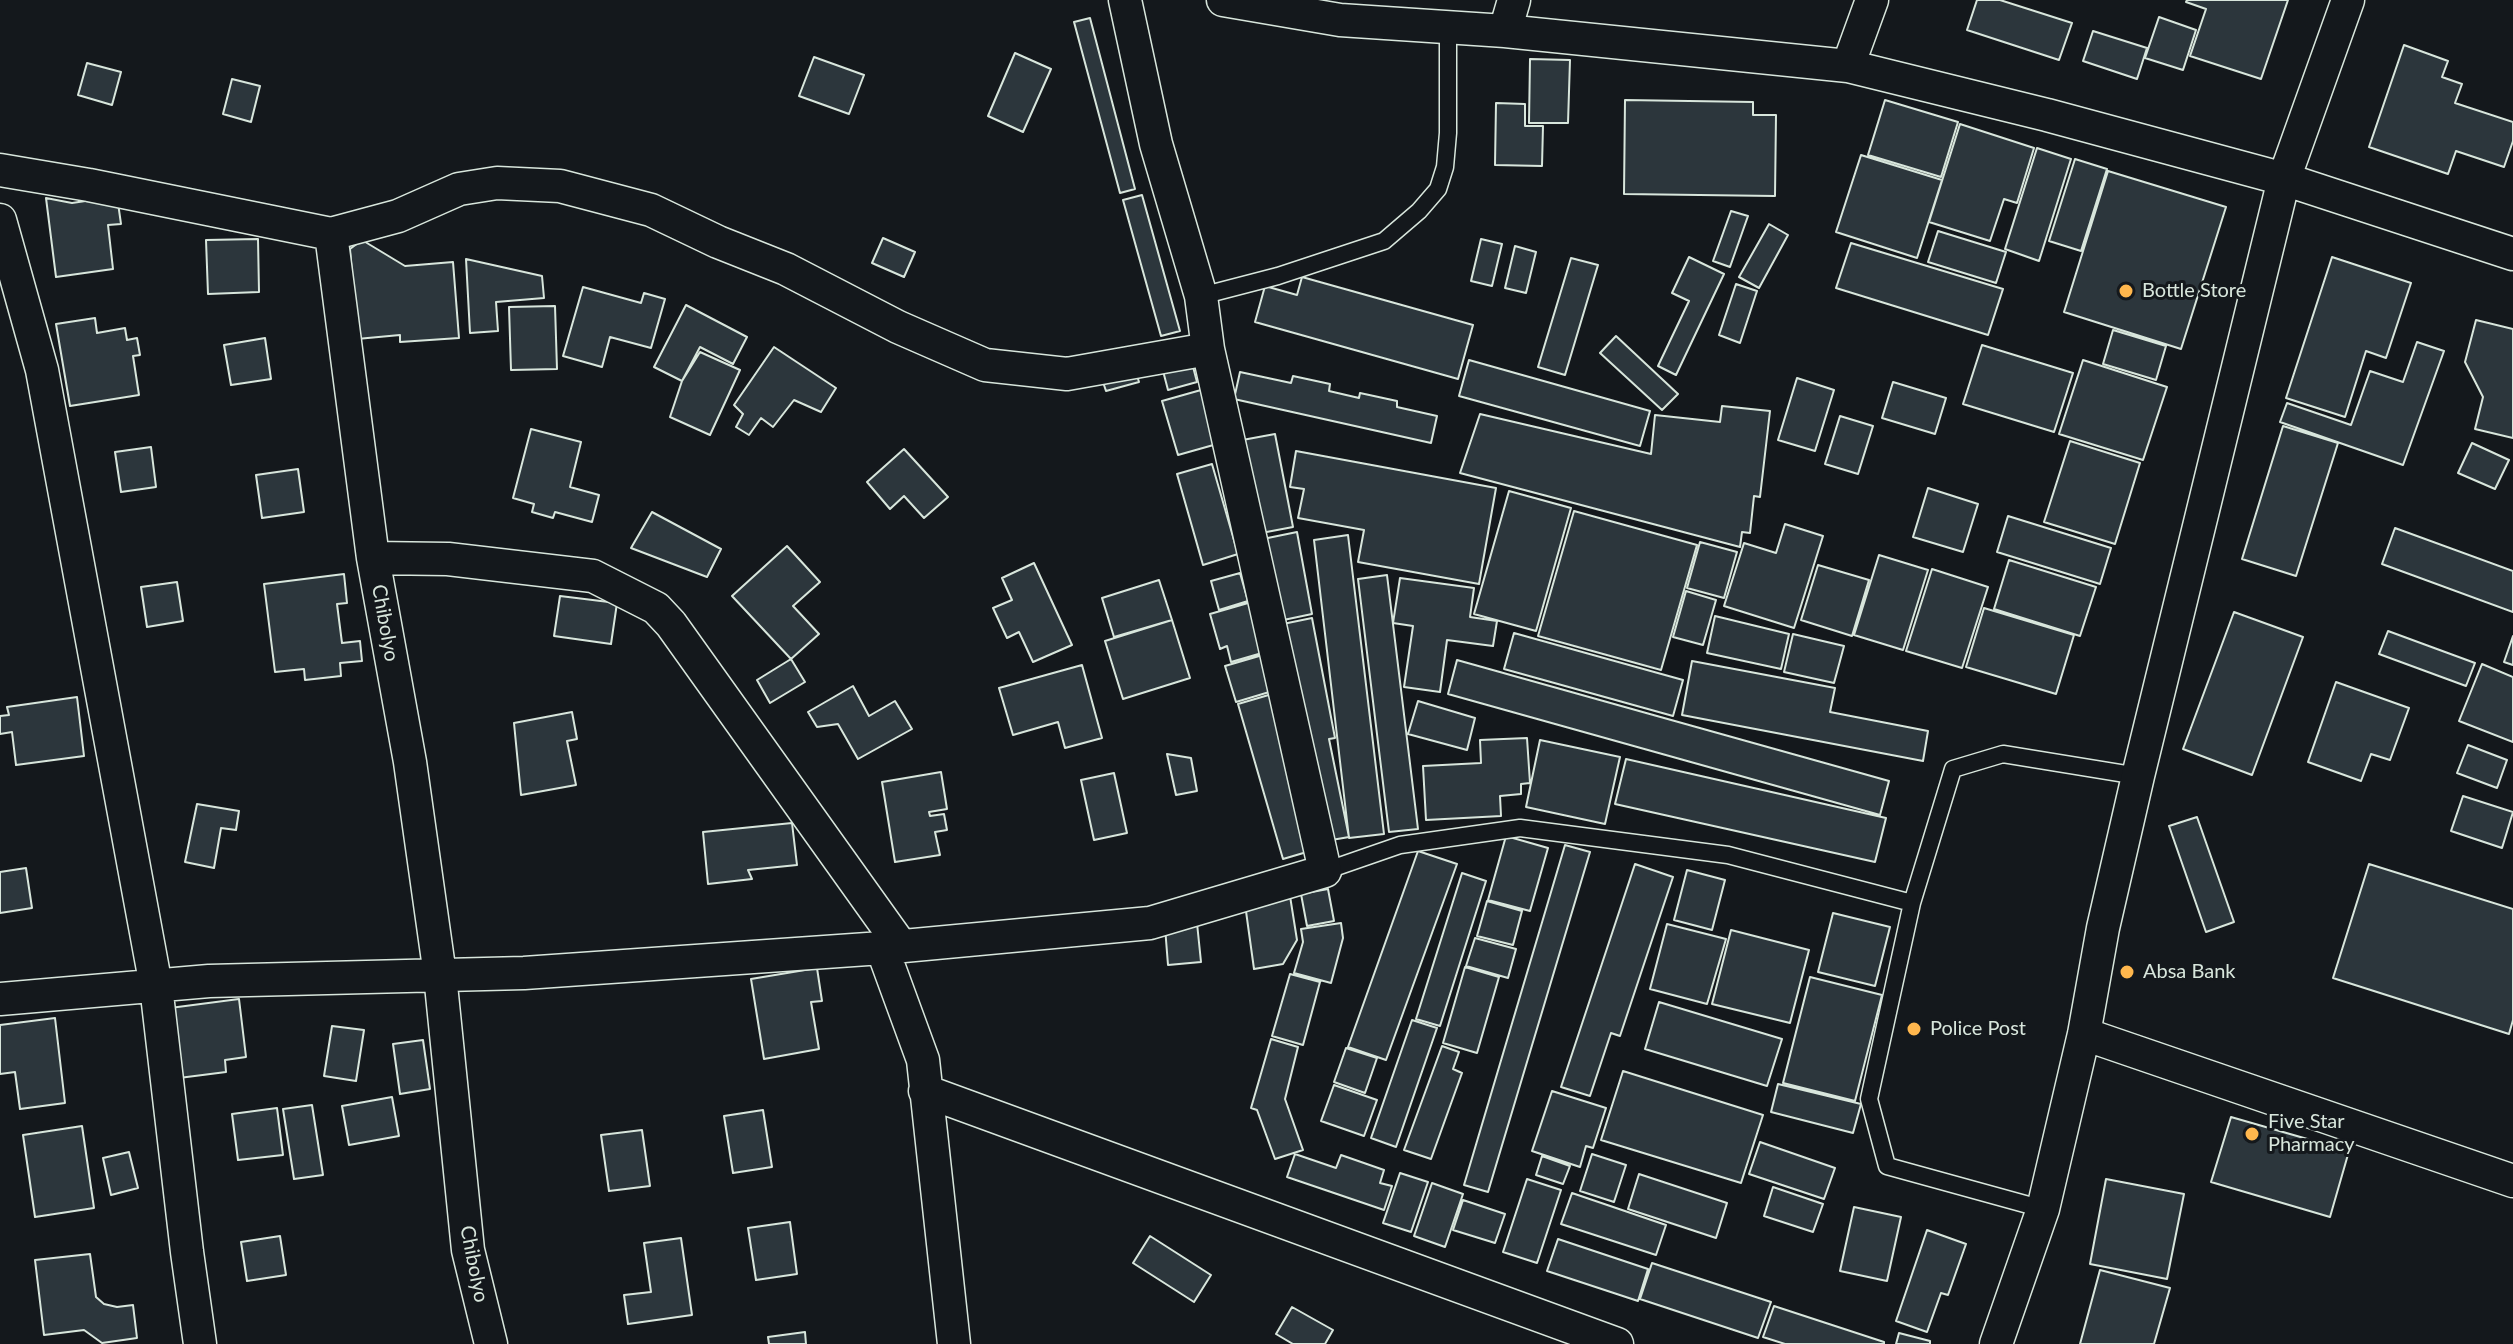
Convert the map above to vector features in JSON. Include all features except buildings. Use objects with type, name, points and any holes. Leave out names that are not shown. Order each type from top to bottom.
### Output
[{"type":"street","points":[[0,999],[209,981],[524,973],[892,947],[1150,923],[1325,871],[1208,349],[1201,296],[1156,144],[1125,0]]},
{"type":"street","points":[[1223,0],[1340,20],[1505,31],[1848,66],[2284,179],[2513,254]]},
{"type":"street","points":[[1505,31],[1514,0]]},
{"type":"street","points":[[1848,66],[1872,0]]},
{"type":"street","points":[[1996,1344],[2043,1209],[2084,1034],[2103,928],[2138,776],[2284,179],[2348,0]]},
{"type":"street","points":[[0,170],[331,234],[398,216],[459,189],[497,183],[560,186],[651,210],[718,242],[786,269],[898,327],[985,365],[1067,374],[1208,349]]},
{"type":"street","points":[[0,220],[42,370],[156,986],[200,1344]]},
{"type":"street","name":"Chibolyo","points":[[331,234],[373,558],[410,762],[440,975],[468,1250],[491,1344]]},
{"type":"street","points":[[373,558],[448,559],[593,576],[656,608],[671,624],[892,947],[923,1060],[954,1344]]},
{"type":"street","points":[[2084,1034],[2513,1181]]},
{"type":"street","points":[[925,1091],[1617,1344]]},
{"type":"lane","points":[[1201,296],[1278,276],[1384,241],[1419,211],[1438,189],[1445,167],[1448,28]]},
{"type":"lane","points":[[2043,1209],[1887,1166],[1869,1099],[1912,903],[1953,769],[2003,754],[2138,776]]},
{"type":"lane","points":[[1325,871],[1400,845],[1520,828],[1728,855],[1912,903]]},
{"type":"place","name":"Bottle Store","points":[[2126,291]]},
{"type":"place","name":"Absa Bank","points":[[2127,972]]},
{"type":"place","name":"Police Post","points":[[1914,1029]]},
{"type":"place","name":"Five Star Pharmacy","points":[[2252,1134]]}]
